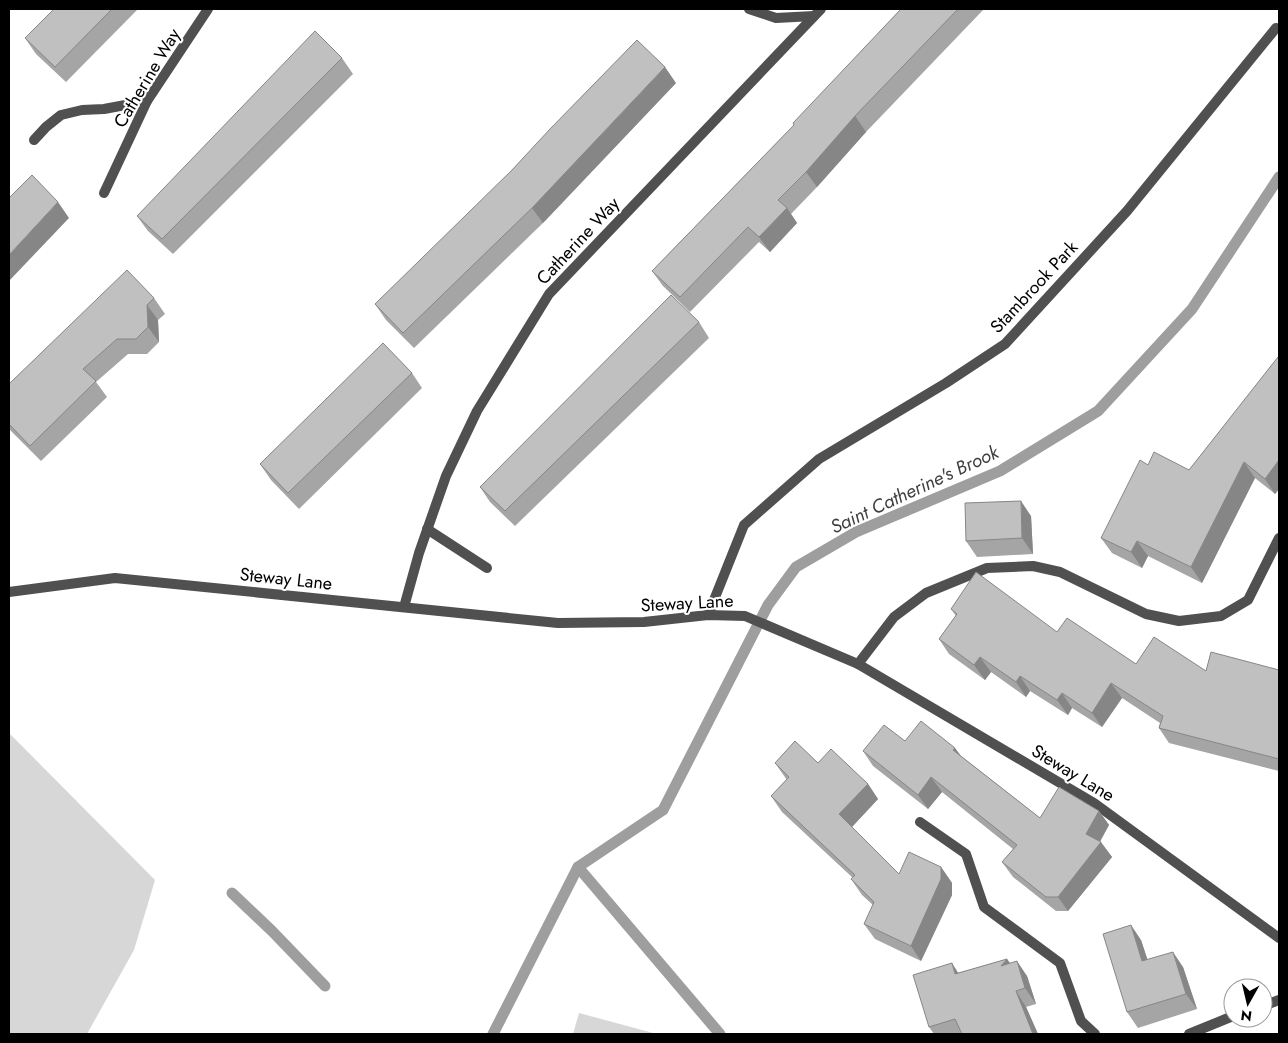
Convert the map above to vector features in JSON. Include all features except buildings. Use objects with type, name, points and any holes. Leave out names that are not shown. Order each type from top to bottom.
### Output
[{"type":"street","name":"Catherine Way","points":[[104,193],[147,101],[208,9]]},
{"type":"street","name":"Catherine Way","points":[[749,9],[776,18],[818,13]]},
{"type":"street","name":"Catherine Way","points":[[404,607],[427,529],[446,476],[477,411],[549,294],[818,13]]},
{"type":"street","name":"Stambrook Park","points":[[708,615],[744,525],[819,459],[946,383],[1004,344],[1127,211],[1276,28]]},
{"type":"street","points":[[34,140],[61,115],[82,110],[104,109],[147,101]]},
{"type":"street","points":[[427,529],[487,568]]},
{"type":"street","points":[[858,664],[894,616],[926,593],[987,568],[1033,566],[1060,572],[1146,614],[1179,621],[1221,616],[1248,600],[1279,538]]},
{"type":"street","name":"Steway Lane","points":[[9,592],[115,578],[566,623],[644,622],[708,615],[745,616],[858,664],[1094,803],[1279,938]]},
{"type":"street","points":[[920,822],[966,854],[984,907],[1060,963],[1064,969],[1081,1021],[1095,1034]]},
{"type":"street","points":[[1189,1034],[1223,1020]]},
{"type":"shaded area","points":[[9,733],[155,880],[134,950],[87,1034],[9,1034]]},
{"type":"shaded area","points":[[579,1013],[657,1034],[573,1034]]},
{"type":"waterway","name":"Saint Catherine's Brook","points":[[493,1034],[578,867],[663,810],[768,605],[796,567],[856,532],[1000,471],[1098,411],[1192,309],[1279,177]]},
{"type":"waterway","points":[[578,867],[720,1034]]},
{"type":"waterway","points":[[232,893],[325,986]]}]
